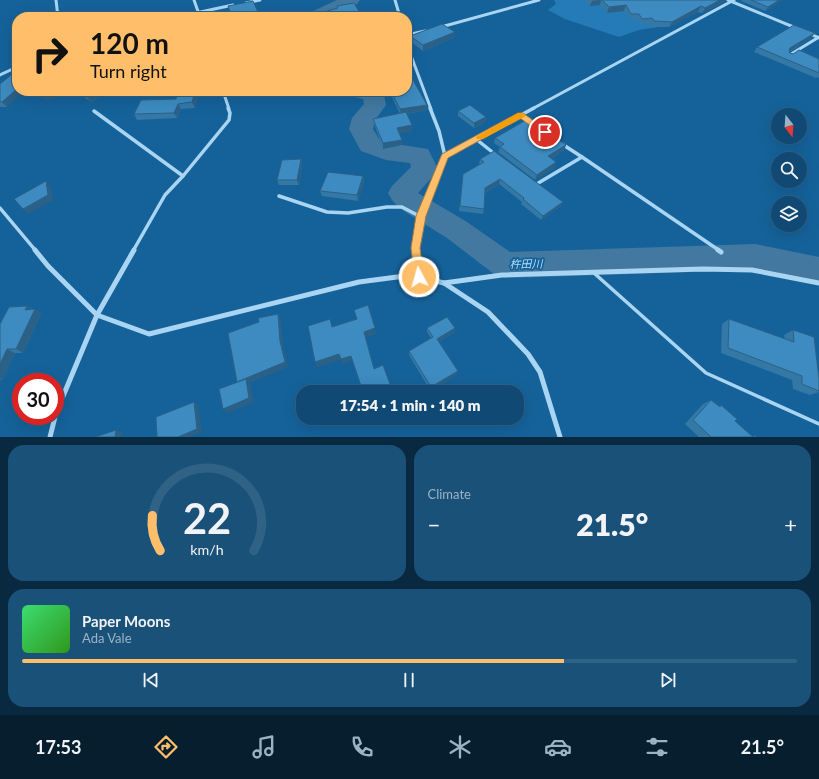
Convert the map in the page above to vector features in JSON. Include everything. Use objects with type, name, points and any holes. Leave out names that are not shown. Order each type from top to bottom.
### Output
[{"type":"street","points":[[56,0],[57,12]]},
{"type":"street","points":[[194,0],[198,12]]},
{"type":"street","points":[[244,3],[260,0]]},
{"type":"street","points":[[395,0],[399,12]]},
{"type":"street","points":[[439,27],[539,0]]},
{"type":"street","points":[[445,156],[731,1],[797,28]]},
{"type":"street","points":[[203,12],[237,5]]},
{"type":"street","points":[[412,34],[432,29]]},
{"type":"street","points":[[804,31],[819,37]]},
{"type":"street","points":[[788,56],[819,37]]},
{"type":"street","points":[[412,58],[439,131],[445,156],[421,216],[415,248],[419,277]]},
{"type":"street","points":[[0,75],[12,69]]},
{"type":"street","points":[[50,437],[56,414],[97,315],[165,195],[183,176],[229,120],[230,113],[225,96]]},
{"type":"street","points":[[94,111],[183,176]]},
{"type":"street","points":[[520,115],[545,132]]},
{"type":"street","points":[[476,139],[500,158]]},
{"type":"street","points":[[557,140],[721,252]]},
{"type":"street","points":[[530,181],[536,185],[582,157]]},
{"type":"street","points":[[279,196],[327,212],[348,213],[387,207],[402,207],[421,216]]},
{"type":"street","points":[[0,208],[48,266],[97,315],[149,334],[359,282],[397,277],[419,277],[444,283],[488,312],[528,354],[540,372],[560,437]]},
{"type":"street","points":[[444,283],[502,275],[703,269],[752,270],[819,283]]},
{"type":"lane","points":[[594,272],[706,373],[819,424]]},
{"type":"shaded area","points":[[554,0],[649,0],[665,26],[639,30],[619,37],[565,19],[548,10],[556,4]]},
{"type":"building","points":[[602,0],[720,0],[705,8],[701,6],[672,22],[654,21],[652,18],[642,19],[639,14],[631,14],[626,5],[609,7]]},
{"type":"building","points":[[751,0],[779,0],[768,7]]},
{"type":"building","points":[[253,1],[258,12],[230,12],[228,6]]},
{"type":"building","points":[[354,3],[359,12],[328,12],[338,8],[337,6]]},
{"type":"building","points":[[442,24],[455,32],[423,45],[412,37],[412,35]]},
{"type":"building","points":[[794,25],[815,33],[790,48],[790,53],[793,54],[799,50],[819,59],[819,73],[757,47]]},
{"type":"building","points":[[12,74],[12,93],[2,102],[0,102],[0,84]]},
{"type":"building","points":[[412,78],[427,105],[400,109],[394,96],[412,96]]},
{"type":"building","points":[[177,96],[194,96],[192,102],[178,104],[174,113],[134,114],[141,100],[176,99]]},
{"type":"building","points":[[470,105],[486,117],[474,123],[458,111]]},
{"type":"building","points":[[406,112],[412,125],[397,128],[402,140],[383,143],[373,119]]},
{"type":"building","points":[[526,120],[536,127],[539,126],[566,145],[548,156],[556,162],[537,175],[500,147],[504,144],[495,138]]},
{"type":"building","points":[[494,151],[563,202],[543,216],[523,199],[524,198],[500,179],[485,188],[484,209],[460,206],[463,174],[484,162],[480,159]]},
{"type":"building","points":[[301,159],[297,180],[277,180],[282,160]]},
{"type":"building","points":[[328,172],[363,176],[357,195],[320,191]]},
{"type":"building","points":[[46,181],[48,195],[23,209],[14,199]]},
{"type":"building","points":[[368,305],[375,328],[364,332],[374,369],[383,365],[390,385],[361,385],[351,356],[341,359],[339,354],[315,362],[308,326],[330,319],[332,327],[357,319],[354,310]]},
{"type":"building","points":[[27,306],[25,310],[35,309],[16,349],[7,349],[0,364],[0,324],[9,307]]},
{"type":"building","points":[[278,314],[280,341],[285,362],[237,382],[228,333],[259,322],[258,318]]},
{"type":"building","points":[[447,317],[455,328],[437,339],[458,371],[434,385],[430,385],[409,351],[433,337],[427,328]]},
{"type":"building","points":[[729,319],[794,342],[793,330],[814,337],[819,391],[802,384],[802,376],[728,348]]},
{"type":"building","points":[[246,379],[249,398],[223,409],[219,389]]},
{"type":"building","points":[[711,400],[720,407],[721,405],[737,419],[735,421],[753,437],[711,437],[693,420]]},
{"type":"building","points":[[194,402],[197,429],[178,437],[157,437],[156,417]]},
{"type":"building","points":[[116,430],[115,437],[95,437]]},
{"type":"waterway","name":"杵田川","points":[[326,12],[351,0]]},
{"type":"waterway","name":"杵田川","points":[[373,96],[375,105],[364,118],[361,129],[370,145],[386,151],[419,155],[425,169],[401,193],[409,201],[457,230],[505,265],[755,257],[819,270]]},
{"type":"slow traffic","points":[[480,137],[520,115],[522,116]]},
{"type":"route","points":[[419,277],[415,248],[421,216],[445,156],[520,115],[545,132]]}]
